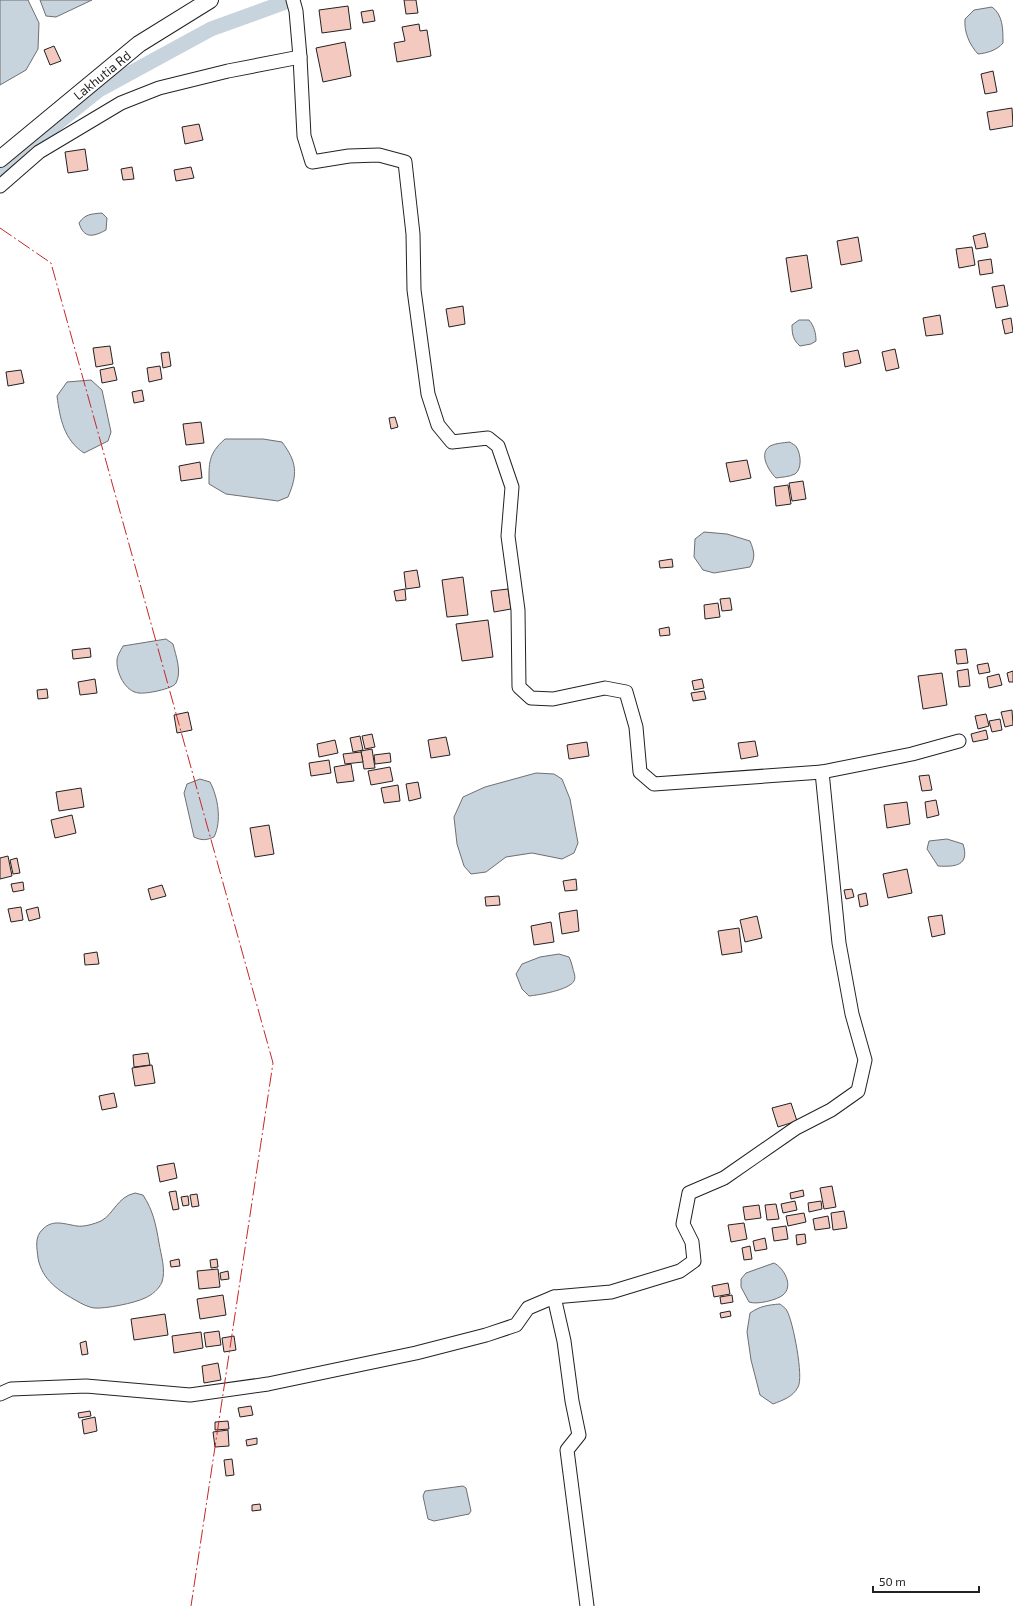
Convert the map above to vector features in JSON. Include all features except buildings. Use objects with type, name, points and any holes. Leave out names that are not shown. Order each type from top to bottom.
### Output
[{"type":"street","name":"Lakhutia Rd","points":[[0,159],[139,44],[210,0]]},
{"type":"street","points":[[295,6],[300,57],[304,136],[312,162],[349,156],[379,155],[404,162],[413,234],[414,290],[428,394],[438,424],[452,442],[488,438],[498,446],[512,487],[508,536],[518,610],[519,686],[531,698],[553,700],[605,688],[626,692],[636,727],[640,772],[654,784],[822,772],[912,754],[959,741]]},
{"type":"street","points":[[0,186],[39,152],[122,103],[159,88],[228,71],[300,57]]},
{"type":"street","points":[[0,1394],[11,1389],[86,1386],[190,1395],[268,1384],[416,1353],[486,1335],[516,1325],[528,1308],[554,1297],[611,1292],[680,1271],[694,1261],[692,1242],[683,1224],[688,1193],[724,1178],[796,1128],[831,1110],[858,1090],[865,1060],[852,1014],[839,943],[822,772]]},
{"type":"street","points":[[554,1297],[564,1341],[572,1400],[579,1435],[567,1450],[587,1606]]},
{"type":"shaded area","points":[[0,0],[28,0],[39,23],[38,49],[26,70],[0,85]]},
{"type":"shaded area","points":[[40,0],[92,0],[56,17],[46,16]]},
{"type":"shaded area","points":[[992,7],[996,10],[1000,18],[1003,43],[992,51],[978,54],[968,38],[965,29],[965,19],[974,10]]},
{"type":"shaded area","points":[[102,213],[107,218],[106,230],[93,235],[86,234],[79,223],[81,220],[89,215]]},
{"type":"shaded area","points":[[799,320],[809,320],[816,335],[816,341],[811,344],[800,346],[798,344],[793,337],[792,325]]},
{"type":"shaded area","points":[[91,380],[102,390],[111,432],[108,441],[84,453],[77,448],[67,435],[62,421],[57,396],[67,382]]},
{"type":"shaded area","points":[[225,439],[263,439],[282,442],[291,456],[294,468],[293,482],[288,497],[278,501],[226,494],[209,484],[209,470],[212,454],[219,444]]},
{"type":"shaded area","points":[[790,442],[796,446],[798,451],[800,458],[799,469],[793,475],[776,478],[768,467],[765,453],[770,446]]},
{"type":"shaded area","points":[[704,532],[727,534],[750,541],[754,554],[750,567],[714,573],[703,570],[694,557],[695,539]]},
{"type":"shaded area","points":[[166,639],[173,644],[177,659],[178,679],[176,683],[159,691],[147,693],[134,692],[122,681],[118,670],[117,660],[123,646]]},
{"type":"shaded area","points":[[536,773],[554,774],[562,779],[570,799],[578,843],[574,853],[562,859],[532,853],[506,857],[486,872],[471,874],[464,866],[457,844],[454,817],[463,797],[485,787]]},
{"type":"shaded area","points":[[200,779],[210,782],[218,809],[218,824],[214,837],[204,840],[194,837],[184,793],[187,784]]},
{"type":"shaded area","points":[[947,839],[963,844],[965,851],[963,861],[960,864],[950,866],[938,866],[927,849],[929,841]]},
{"type":"shaded area","points":[[559,954],[569,957],[575,975],[574,981],[566,987],[560,989],[529,996],[522,989],[516,974],[522,964],[540,957]]},
{"type":"shaded area","points":[[135,1193],[143,1195],[152,1212],[162,1257],[162,1282],[155,1292],[134,1302],[105,1308],[92,1308],[70,1297],[52,1284],[43,1273],[38,1258],[37,1239],[40,1232],[47,1226],[55,1223],[83,1226],[101,1221],[124,1198]]},
{"type":"shaded area","points":[[774,1263],[778,1265],[784,1273],[788,1282],[786,1291],[780,1297],[772,1300],[757,1303],[749,1302],[741,1287],[741,1279],[746,1273]]},
{"type":"shaded area","points":[[780,1304],[785,1308],[792,1326],[800,1373],[798,1387],[796,1390],[787,1398],[773,1404],[760,1395],[751,1360],[747,1332],[750,1313],[764,1306]]},
{"type":"shaded area","points":[[463,1486],[466,1488],[471,1511],[469,1514],[434,1521],[428,1519],[423,1496],[425,1491]]},
{"type":"waterway","points":[[0,169],[99,90],[211,29],[291,0]]},
{"type":"power","points":[[0,228],[51,263],[273,1063],[191,1606]]}]
